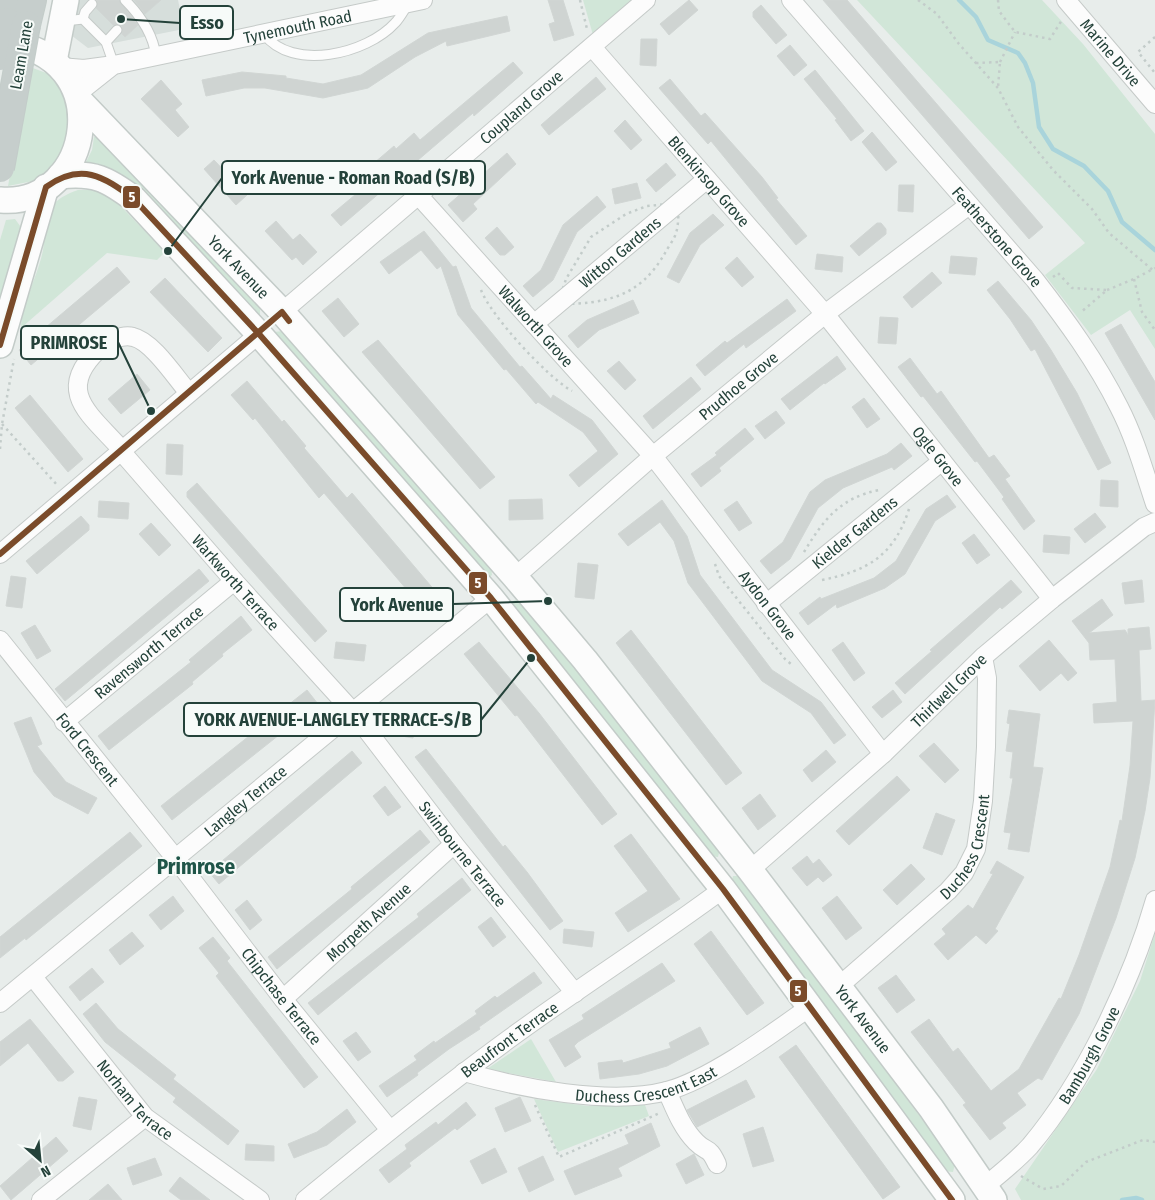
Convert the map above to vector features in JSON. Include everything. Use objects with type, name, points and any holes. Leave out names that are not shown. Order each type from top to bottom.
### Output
[{"type":"highway","name":"Leam Lane","points":[[0,56],[15,18]]},
{"type":"highway","name":"Leam Lane","points":[[0,168],[15,18]]},
{"type":"main road","points":[[57,64],[70,14]]},
{"type":"main road","points":[[0,345],[53,181],[69,164],[80,135],[82,120],[78,97],[57,64],[44,54],[22,44],[15,18]]},
{"type":"main road","name":"York Avenue","points":[[0,200],[30,196],[53,181],[80,173],[110,181],[134,199],[258,334],[491,598],[717,882],[811,1006],[950,1198],[989,1193],[931,1108],[744,862],[585,660],[515,577],[282,312],[78,97]]},
{"type":"main road","points":[[258,334],[282,312]]},
{"type":"main road","points":[[491,598],[515,577]]},
{"type":"main road","points":[[717,882],[744,862]]},
{"type":"street","name":"Coupland Grove","points":[[282,312],[646,0]]},
{"type":"street","name":"Featherstone Grove","points":[[791,0],[1040,286],[1067,322],[1120,407],[1136,445],[1155,504]]},
{"type":"street","name":"Marine Drive","points":[[1067,1],[1155,104]]},
{"type":"street","name":"Tynemouth Road","points":[[57,64],[84,69],[114,65],[416,2]]},
{"type":"street","name":"Blenkinsop Grove","points":[[592,47],[825,314]]},
{"type":"street","name":"Tynemouth Road","points":[[78,97],[114,65]]},
{"type":"street","name":"Witton Gardens","points":[[534,324],[708,179]]},
{"type":"street","name":"Walworth Grove","points":[[419,196],[653,456]]},
{"type":"street","name":"Prudhoe Grove","points":[[515,577],[653,456],[825,314],[969,205]]},
{"type":"street","name":"Ogle Grove","points":[[825,314],[1052,599]]},
{"type":"street","points":[[0,554],[258,334]]},
{"type":"street","points":[[121,450],[82,404],[78,392],[77,378],[85,362],[100,347],[116,338],[132,336],[148,344],[189,393]]},
{"type":"street","name":"Warkworth Terrace","points":[[121,450],[234,581],[353,712]]},
{"type":"street","name":"Aydon Grove","points":[[653,456],[883,754]]},
{"type":"street","name":"Kielder Gardens","points":[[766,604],[942,461]]},
{"type":"street","name":"Thirlwell Grove","points":[[744,862],[883,754],[982,657],[1052,599],[1144,526],[1155,522]]},
{"type":"street","name":"Ravensworth Terrace","points":[[64,722],[234,581]]},
{"type":"street","name":"Langley Terrace","points":[[0,1003],[491,598]]},
{"type":"street","name":"Ford Crescent","points":[[0,640],[64,722],[176,858]]},
{"type":"street","name":"Duchess Crescent","points":[[838,987],[948,892],[964,873],[976,849],[983,800],[986,747],[987,668],[982,657]]},
{"type":"street","name":"Swinbourne Terrace","points":[[353,712],[454,844],[575,993]]},
{"type":"street","name":"Morpeth Avenue","points":[[283,999],[454,844]]},
{"type":"street","name":"Chipchase Terrace","points":[[176,858],[283,999],[390,1130]]},
{"type":"street","name":"Beaufront Terrace","points":[[305,1200],[464,1072],[575,993],[659,937],[717,882]]},
{"type":"street","name":"Bamburgh Grove","points":[[989,1193],[1007,1168],[1048,1124],[1074,1083],[1116,1004],[1147,928],[1155,900]]},
{"type":"street","name":"Norham Terrace","points":[[32,976],[145,1117],[260,1200]]},
{"type":"street","name":"Duchess Crescent East","points":[[464,1072],[526,1086],[591,1095],[632,1095],[670,1098],[811,1006]]},
{"type":"street","points":[[670,1098],[682,1124],[698,1144],[711,1150],[717,1164]]},
{"type":"street","points":[[41,1200],[145,1117]]},
{"type":"lane","points":[[125,0],[154,39],[156,56]]},
{"type":"lane","points":[[264,34],[276,47],[307,55],[334,55],[358,48],[380,36],[396,23],[416,2]]},
{"type":"lane","points":[[70,14],[85,12],[92,4]]},
{"type":"lane","points":[[70,14],[106,42],[114,65]]},
{"type":"lane","points":[[106,42],[117,30]]},
{"type":"path","points":[[580,0],[592,47]]},
{"type":"path","points":[[918,0],[938,14],[998,88],[1018,127],[1053,170],[1092,209],[1110,232],[1154,270],[1106,290],[1087,308],[1067,322]]},
{"type":"path","points":[[998,0],[999,11],[1015,32],[1050,40],[1067,1]]},
{"type":"path","points":[[998,88],[1000,62],[1015,32]]},
{"type":"path","points":[[1155,37],[1138,52],[1155,73]]},
{"type":"path","points":[[976,63],[1000,62]]},
{"type":"path","points":[[1040,286],[1058,273],[1072,288],[1106,290]]},
{"type":"path","points":[[1134,279],[1142,312],[1155,330]]},
{"type":"path","points":[[2,424],[68,496]]},
{"type":"path","points":[[788,586],[850,574],[868,566],[884,553],[904,525],[917,482]]},
{"type":"path","points":[[526,1086],[559,1157],[670,1098]]},
{"type":"path","points":[[1007,1168],[1043,1189],[1061,1186],[1086,1162],[1143,1140],[1155,1142]]},
{"type":"shaded area","points":[[73,0],[178,0],[184,29],[88,48],[67,32]]},
{"type":"green space","points":[[583,0],[636,0],[593,35]]},
{"type":"green space","points":[[857,0],[1042,0],[1083,44],[1155,134],[1155,349],[1130,310],[1091,335],[1045,275],[1085,243]]},
{"type":"green space","points":[[30,67],[49,74],[63,94],[71,114],[70,137],[48,173],[33,181],[8,186]]},
{"type":"green space","points":[[103,133],[260,306],[260,315],[256,317],[251,315],[120,174],[85,164],[92,150],[94,137]]},
{"type":"green space","points":[[78,190],[94,190],[109,194],[165,252],[157,260],[107,253],[21,328],[24,309],[43,250],[43,225],[46,215],[52,205],[66,195]]},
{"type":"green space","points":[[15,219],[23,230],[0,309],[0,240],[6,220]]},
{"type":"green space","points":[[283,331],[491,565],[492,575],[489,577],[273,335],[274,332]]},
{"type":"green space","points":[[520,598],[720,849],[718,857],[710,856],[512,610],[513,601]]},
{"type":"green space","points":[[733,876],[742,876],[955,1164],[953,1172],[943,1171],[731,884]]},
{"type":"green space","points":[[1155,933],[1155,1200],[1021,1200],[1015,1189],[1097,1069],[1140,981]]},
{"type":"green space","points":[[531,1039],[556,1082],[487,1069]]},
{"type":"green space","points":[[534,1099],[588,1106],[645,1105],[649,1116],[558,1152]]},
{"type":"building","points":[[97,0],[119,0],[138,25],[125,37],[122,34],[122,26],[113,25],[96,8]]},
{"type":"building","points":[[134,0],[161,0],[145,14]]},
{"type":"building","points":[[548,0],[563,0],[574,35],[554,41],[549,24],[555,22]]},
{"type":"building","points":[[689,0],[698,10],[669,35],[660,24]]},
{"type":"building","points":[[823,0],[847,0],[1043,227],[1029,239]]},
{"type":"building","points":[[761,5],[787,35],[776,44],[753,17],[753,12]]},
{"type":"building","points":[[507,16],[510,31],[447,46],[446,41],[415,57],[368,88],[323,98],[265,88],[244,88],[206,96],[202,80],[242,72],[286,76],[286,78],[323,84],[361,75],[428,33]]},
{"type":"building","points":[[641,39],[657,39],[656,66],[640,65]]},
{"type":"building","points":[[790,45],[807,65],[794,76],[777,56]]},
{"type":"building","points":[[513,62],[523,73],[474,116],[473,113],[341,226],[331,215],[368,184],[360,175],[394,146],[396,149],[414,133],[420,140]]},
{"type":"building","points":[[815,70],[864,131],[851,141],[835,120],[837,119],[804,79]]},
{"type":"building","points":[[596,77],[606,89],[549,135],[541,125]]},
{"type":"building","points":[[670,79],[701,116],[705,113],[762,177],[778,198],[776,199],[807,236],[796,245],[711,141],[708,144],[659,88]]},
{"type":"building","points":[[161,80],[182,104],[175,110],[189,127],[178,137],[141,99]]},
{"type":"building","points":[[625,120],[642,140],[631,150],[614,131]]},
{"type":"building","points":[[872,132],[897,162],[886,171],[862,142]]},
{"type":"building","points":[[507,153],[516,164],[473,204],[477,209],[463,222],[448,205]]},
{"type":"building","points":[[214,160],[247,195],[236,205],[204,169]]},
{"type":"building","points":[[666,163],[676,175],[656,192],[646,180]]},
{"type":"building","points":[[637,183],[641,198],[615,204],[612,189]]},
{"type":"building","points":[[899,185],[914,185],[913,212],[898,211]]},
{"type":"building","points":[[597,196],[606,207],[577,232],[553,280],[533,297],[523,286],[541,270],[563,225]]},
{"type":"building","points":[[713,214],[724,225],[700,245],[679,283],[667,277],[690,233]]},
{"type":"building","points":[[276,221],[293,240],[300,234],[317,252],[303,265],[296,257],[292,260],[265,231]]},
{"type":"building","points":[[877,223],[881,223],[886,229],[886,234],[859,256],[850,246]]},
{"type":"building","points":[[497,227],[514,247],[505,255],[500,255],[485,238]]},
{"type":"building","points":[[424,231],[453,267],[456,266],[471,308],[520,367],[522,366],[551,399],[553,395],[592,420],[618,454],[579,487],[569,475],[598,451],[583,432],[538,402],[536,404],[506,369],[504,370],[458,315],[441,266],[437,269],[421,250],[389,274],[380,262]]},
{"type":"building","points":[[817,254],[843,257],[842,272],[815,269]]},
{"type":"building","points":[[951,256],[977,258],[975,275],[949,273]]},
{"type":"building","points":[[737,257],[754,277],[742,287],[725,268]]},
{"type":"building","points":[[117,267],[130,282],[31,365],[19,350]]},
{"type":"building","points":[[932,272],[942,283],[912,308],[903,297]]},
{"type":"building","points":[[165,278],[222,338],[208,352],[150,292]]},
{"type":"building","points":[[998,281],[1031,320],[1051,350],[1077,393],[1111,463],[1098,470],[1035,349],[1031,351],[1010,319],[987,290]]},
{"type":"building","points":[[338,298],[359,324],[344,337],[322,311]]},
{"type":"building","points":[[787,299],[796,311],[746,348],[744,344],[705,376],[696,365],[725,341],[727,343]]},
{"type":"building","points":[[633,300],[639,313],[599,330],[578,348],[568,336],[587,320]]},
{"type":"building","points":[[880,317],[898,318],[896,344],[878,343]]},
{"type":"building","points":[[1121,324],[1155,382],[1155,420],[1105,333]]},
{"type":"building","points":[[378,340],[495,477],[480,489],[362,352]]},
{"type":"building","points":[[837,356],[846,369],[824,383],[790,410],[781,399]]},
{"type":"building","points":[[910,358],[937,394],[941,391],[989,458],[994,455],[1010,476],[1005,479],[1035,521],[1024,530],[1002,499],[1004,497],[977,461],[975,462],[898,367]]},
{"type":"building","points":[[619,361],[636,380],[625,390],[607,371]]},
{"type":"building","points":[[137,374],[150,390],[121,414],[108,399]]},
{"type":"building","points":[[691,377],[701,389],[653,429],[643,416]]},
{"type":"building","points":[[247,381],[282,422],[284,420],[306,446],[304,448],[347,498],[352,493],[442,599],[426,612],[324,493],[319,498],[255,418],[253,420],[231,395]]},
{"type":"building","points":[[30,395],[83,459],[68,472],[15,408]]},
{"type":"building","points":[[864,398],[880,419],[867,428],[852,407]]},
{"type":"building","points":[[776,411],[785,423],[765,439],[755,426]]},
{"type":"building","points":[[745,428],[754,439],[719,468],[721,471],[701,487],[691,474],[717,455],[715,453]]},
{"type":"building","points":[[901,443],[912,456],[894,470],[892,467],[843,488],[818,508],[790,559],[771,574],[760,561],[783,542],[810,492],[825,480],[887,454]]},
{"type":"building","points":[[167,444],[183,445],[182,475],[166,474]]},
{"type":"building","points":[[1101,480],[1118,481],[1118,507],[1100,506]]},
{"type":"building","points":[[197,483],[327,631],[315,642],[187,497],[187,492]]},
{"type":"building","points":[[947,495],[956,507],[935,521],[905,574],[885,588],[837,608],[836,604],[808,625],[799,613],[820,597],[821,599],[874,578],[896,561],[926,509]]},
{"type":"building","points":[[542,499],[543,519],[509,520],[509,500]]},
{"type":"building","points":[[662,500],[687,536],[700,575],[772,670],[821,702],[846,735],[834,744],[811,713],[762,681],[688,583],[674,541],[660,522],[628,546],[618,534]]},
{"type":"building","points":[[99,501],[129,503],[128,519],[98,517]]},
{"type":"building","points":[[737,501],[752,523],[739,531],[724,510]]},
{"type":"building","points":[[1095,513],[1106,527],[1085,543],[1074,529]]},
{"type":"building","points":[[81,516],[89,525],[89,530],[37,574],[26,561]]},
{"type":"building","points":[[151,523],[171,545],[159,556],[139,534]]},
{"type":"building","points":[[974,534],[990,555],[977,564],[962,543]]},
{"type":"building","points":[[1044,535],[1070,537],[1069,554],[1043,552]]},
{"type":"building","points":[[578,563],[598,565],[594,599],[575,597]]},
{"type":"building","points":[[199,569],[209,581],[65,701],[55,689]]},
{"type":"building","points":[[11,576],[26,578],[22,608],[6,606]]},
{"type":"building","points":[[1011,580],[1022,592],[1002,609],[1000,607],[905,694],[895,683]]},
{"type":"building","points":[[1142,580],[1144,602],[1125,604],[1122,583]]},
{"type":"building","points":[[1102,599],[1113,615],[1089,633],[1125,630],[1128,635],[1128,629],[1149,627],[1151,649],[1139,650],[1141,701],[1155,700],[1150,778],[1145,811],[1135,858],[1116,918],[1079,1014],[1042,1080],[1038,1078],[1017,1093],[1026,1105],[1002,1123],[1006,1128],[990,1140],[963,1105],[966,1103],[911,1032],[929,1019],[953,1052],[958,1048],[991,1091],[1019,1069],[1059,998],[1061,999],[1079,955],[1110,867],[1120,820],[1122,821],[1130,766],[1133,721],[1094,723],[1093,704],[1117,702],[1115,659],[1090,660],[1089,643],[1072,621]]},
{"type":"building","points":[[241,616],[252,630],[222,654],[223,656],[192,682],[193,684],[109,750],[98,736],[191,662],[189,660]]},
{"type":"building","points":[[35,625],[51,651],[37,659],[21,633]]},
{"type":"building","points":[[631,630],[742,773],[726,785],[616,643]]},
{"type":"building","points":[[1049,640],[1077,673],[1068,681],[1061,673],[1040,691],[1019,666]]},
{"type":"building","points":[[336,642],[366,645],[364,661],[334,658]]},
{"type":"building","points":[[479,642],[539,713],[617,814],[602,825],[517,715],[515,716],[464,654]]},
{"type":"building","points":[[843,642],[865,673],[854,681],[832,650]]},
{"type":"building","points":[[307,690],[318,704],[172,820],[161,806]]},
{"type":"building","points":[[893,690],[902,702],[882,718],[872,707]]},
{"type":"building","points":[[410,704],[431,708],[428,719],[417,717],[413,738],[396,735],[400,711],[409,713]]},
{"type":"building","points":[[1009,710],[1040,714],[1033,767],[1043,768],[1029,852],[1008,849],[1011,833],[1004,832],[1013,778],[1010,778],[1013,752],[1006,751],[1010,724],[1007,723]]},
{"type":"building","points":[[31,717],[42,744],[37,746],[66,782],[97,798],[88,814],[54,796],[34,772],[14,723]]},
{"type":"building","points":[[934,743],[959,770],[945,783],[919,756]]},
{"type":"building","points":[[426,749],[503,847],[505,845],[527,872],[563,921],[550,930],[415,757]]},
{"type":"building","points":[[826,750],[836,762],[812,782],[803,770]]},
{"type":"building","points":[[352,751],[362,763],[219,884],[209,872]]},
{"type":"building","points":[[897,776],[910,790],[849,845],[836,831]]},
{"type":"building","points":[[385,786],[401,807],[388,816],[373,796]]},
{"type":"building","points":[[760,794],[776,816],[758,830],[742,808]]},
{"type":"building","points":[[936,813],[955,820],[942,855],[923,848]]},
{"type":"building","points":[[420,830],[430,842],[277,969],[268,957],[352,889],[351,887]]},
{"type":"building","points":[[130,832],[142,846],[26,940],[25,938],[0,958],[0,937]]},
{"type":"building","points":[[631,834],[680,899],[628,932],[615,913],[648,891],[614,846]]},
{"type":"building","points":[[807,856],[813,864],[819,859],[832,875],[823,882],[818,877],[807,886],[792,868]]},
{"type":"building","points":[[997,861],[1024,877],[995,929],[998,931],[986,944],[976,935],[948,960],[934,944],[946,934],[942,929],[968,905],[973,909],[993,874],[990,873]]},
{"type":"building","points":[[911,864],[925,879],[897,905],[883,890]]},
{"type":"building","points":[[462,878],[471,890],[318,1015],[308,1003],[419,917],[417,914]]},
{"type":"building","points":[[173,896],[184,911],[161,930],[149,915]]},
{"type":"building","points":[[837,896],[862,928],[846,940],[822,908]]},
{"type":"building","points":[[247,900],[262,920],[250,930],[235,910]]},
{"type":"building","points":[[491,917],[506,937],[493,947],[478,927]]},
{"type":"building","points":[[564,929],[594,932],[592,947],[563,943]]},
{"type":"building","points":[[711,931],[764,1003],[747,1015],[694,944]]},
{"type":"building","points":[[132,932],[144,946],[120,965],[109,950]]},
{"type":"building","points":[[213,937],[230,958],[227,961],[318,1077],[304,1088],[216,976],[219,973],[199,948]]},
{"type":"building","points":[[662,963],[675,981],[578,1042],[574,1046],[581,1057],[565,1067],[549,1040],[584,1019],[582,1015]]},
{"type":"building","points":[[92,968],[104,982],[80,1001],[69,987]]},
{"type":"building","points":[[534,972],[542,983],[479,1027],[480,1029],[449,1049],[417,1073],[418,1075],[387,1097],[379,1086],[417,1060],[414,1056],[477,1014],[475,1011],[495,996],[497,998]]},
{"type":"building","points":[[896,975],[915,1000],[897,1013],[878,988]]},
{"type":"building","points":[[96,1003],[118,1029],[176,1075],[173,1079],[239,1131],[228,1145],[173,1102],[176,1098],[105,1042],[83,1014]]},
{"type":"building","points":[[30,1019],[74,1072],[63,1081],[58,1081],[28,1043],[0,1066],[0,1042]]},
{"type":"building","points":[[700,1027],[709,1044],[667,1066],[639,1074],[600,1079],[598,1063],[622,1060],[623,1063],[671,1048],[669,1043]]},
{"type":"building","points":[[356,1032],[371,1052],[358,1061],[343,1041]]},
{"type":"building","points":[[796,1045],[900,1187],[883,1199],[779,1057]]},
{"type":"building","points":[[746,1080],[755,1097],[697,1127],[687,1110]]},
{"type":"building","points":[[79,1097],[97,1100],[91,1130],[73,1126]]},
{"type":"building","points":[[520,1097],[531,1121],[505,1132],[495,1108]]},
{"type":"building","points":[[466,1102],[476,1115],[457,1130],[455,1128],[409,1163],[411,1166],[389,1183],[379,1170],[407,1149],[405,1145],[436,1122],[438,1125]]},
{"type":"building","points":[[347,1109],[356,1122],[327,1145],[294,1158],[288,1144],[317,1132]]},
{"type":"building","points":[[651,1123],[660,1146],[618,1168],[622,1176],[575,1195],[564,1171],[629,1144],[625,1135]]},
{"type":"building","points":[[763,1127],[774,1161],[753,1167],[743,1134]]},
{"type":"building","points":[[56,1137],[68,1151],[11,1200],[0,1186]]},
{"type":"building","points":[[246,1144],[274,1146],[274,1161],[245,1160]]},
{"type":"building","points":[[495,1148],[507,1172],[482,1184],[470,1161]]},
{"type":"building","points":[[694,1154],[704,1175],[686,1184],[676,1164]]},
{"type":"building","points":[[543,1156],[554,1180],[529,1192],[518,1168]]},
{"type":"building","points":[[155,1158],[162,1175],[133,1185],[127,1168]]},
{"type":"building","points":[[180,1177],[210,1200],[181,1200],[169,1191]]},
{"type":"building","points":[[108,1184],[122,1200],[89,1200]]},
{"type":"waterway","points":[[959,0],[976,17],[988,40],[1018,53],[1025,63],[1033,83],[1039,127],[1053,149],[1084,166],[1108,191],[1122,222],[1155,250]]},
{"type":"waterway","points":[[1122,1200],[1136,1198],[1142,1200]]},
{"type":"transit line","name":"5","points":[[0,345],[46,187],[70,175],[92,175],[112,184],[134,199],[259,334],[491,598],[723,889],[952,1200]]},
{"type":"transit line","name":"5","points":[[0,554],[282,312],[289,321]]},
{"type":"place","name":"Esso","points":[[121,19]]},
{"type":"place","name":"York Avenue - Roman Road (S/B)","points":[[168,251]]},
{"type":"place","name":"PRIMROSE","points":[[151,411]]},
{"type":"place","name":"York Avenue","points":[[548,601]]},
{"type":"place","name":"YORK AVENUE-LANGLEY TERRACE-S/B","points":[[531,658]]},
{"type":"district","name":"Primrose","points":[[196,867]]}]
